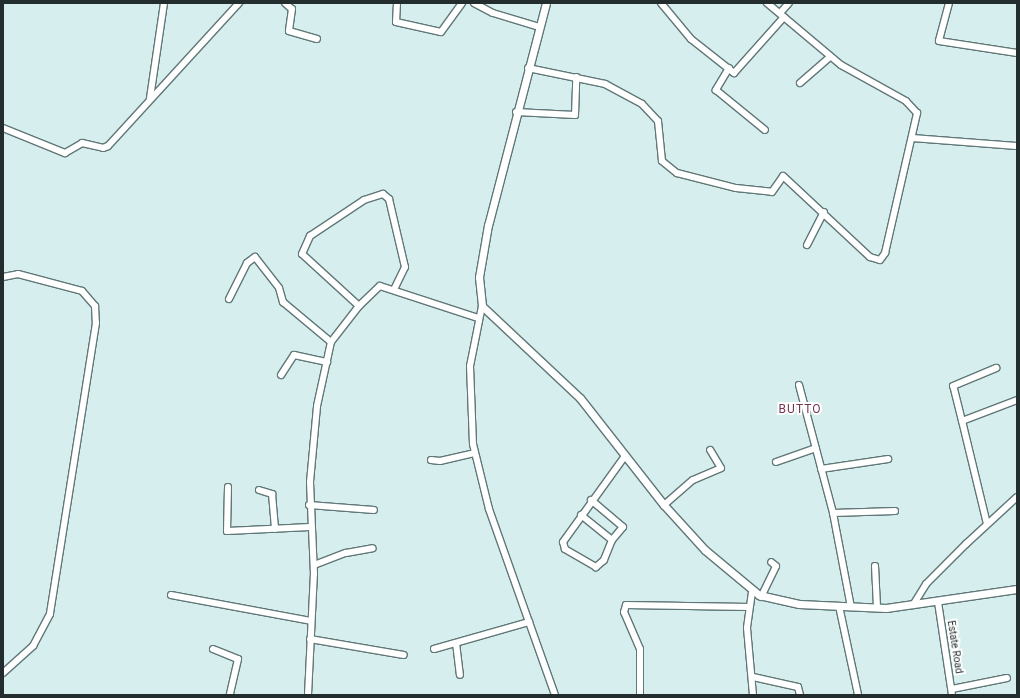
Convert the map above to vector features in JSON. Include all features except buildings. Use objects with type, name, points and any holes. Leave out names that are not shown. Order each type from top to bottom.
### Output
[{"type":"street","points":[[150,98],[164,3]]},
{"type":"street","points":[[3,128],[65,153],[82,144],[103,148],[117,138],[150,98],[239,3]]},
{"type":"street","points":[[286,3],[292,9],[289,31],[317,39]]},
{"type":"street","points":[[396,3],[396,22],[441,32],[462,3]]},
{"type":"street","points":[[474,3],[493,13],[539,27]]},
{"type":"street","points":[[546,3],[516,112],[481,260],[482,306],[478,318],[470,366],[474,453],[497,535],[555,695]]},
{"type":"street","points":[[661,3],[691,39],[737,72],[782,15],[789,3]]},
{"type":"street","points":[[528,68],[576,77],[615,88],[655,116],[658,121],[659,153],[672,171],[736,188],[772,192],[781,175],[824,212],[870,257],[882,259],[917,116],[912,105],[830,57],[767,3]]},
{"type":"street","points":[[949,3],[940,41],[1017,53]]},
{"type":"street","points":[[800,83],[830,57]]},
{"type":"street","points":[[730,68],[716,90],[765,130]]},
{"type":"street","points":[[516,112],[575,115],[576,77]]},
{"type":"street","points":[[912,138],[1017,146]]},
{"type":"street","points":[[358,306],[302,254],[310,236],[364,200],[383,194],[389,198],[405,267],[394,290]]},
{"type":"street","points":[[807,245],[824,212]]},
{"type":"street","points":[[229,299],[247,263],[255,257],[279,288],[283,302],[331,342]]},
{"type":"street","points":[[3,277],[18,274],[82,291],[95,306],[96,323],[50,614],[33,646],[3,673]]},
{"type":"street","points":[[308,695],[314,565],[309,505],[317,406],[331,342],[358,306],[375,288],[384,286],[478,318]]},
{"type":"street","points":[[482,306],[580,398],[624,456],[664,505],[725,570],[752,592],[761,597],[839,606],[877,607],[938,602],[1017,589]]},
{"type":"street","points":[[281,375],[294,355],[327,362]]},
{"type":"street","points":[[987,524],[953,386],[996,368]]},
{"type":"street","points":[[800,385],[832,512],[851,607]]},
{"type":"street","points":[[962,421],[1017,400]]},
{"type":"street","points":[[776,462],[816,448]]},
{"type":"street","points":[[664,505],[689,483],[721,468],[710,450]]},
{"type":"street","points":[[431,460],[440,461],[474,453]]},
{"type":"street","points":[[591,500],[623,527],[612,540],[604,560],[596,567],[565,549],[563,542],[580,515],[591,500],[624,456]]},
{"type":"street","points":[[821,469],[888,459]]},
{"type":"street","points":[[228,487],[227,531],[310,527]]},
{"type":"street","points":[[259,490],[272,494],[275,529]]},
{"type":"street","points":[[913,605],[926,584],[987,524],[1017,497]]},
{"type":"street","points":[[309,505],[374,510]]},
{"type":"street","points":[[832,512],[895,511]]},
{"type":"street","points":[[580,515],[612,540]]},
{"type":"street","points":[[314,565],[346,553],[373,548]]},
{"type":"street","points":[[761,597],[776,566],[771,562]]},
{"type":"street","points":[[875,566],[877,607]]},
{"type":"street","points":[[752,592],[749,607],[747,641],[753,677],[753,695]]},
{"type":"street","points":[[171,594],[311,621]]},
{"type":"street","name":"Estate Road","points":[[938,602],[952,692]]},
{"type":"street","points":[[640,695],[640,649],[624,612],[626,605],[749,607]]},
{"type":"street","points":[[839,606],[858,695]]},
{"type":"street","points":[[434,649],[529,622]]},
{"type":"street","points":[[310,639],[404,655]]},
{"type":"street","points":[[456,643],[460,675]]},
{"type":"street","points":[[213,649],[238,659],[230,695]]},
{"type":"street","points":[[753,677],[798,687],[800,695]]},
{"type":"street","points":[[952,692],[1007,678]]},
{"type":"district","name":"BUTTO","points":[[800,410]]}]
